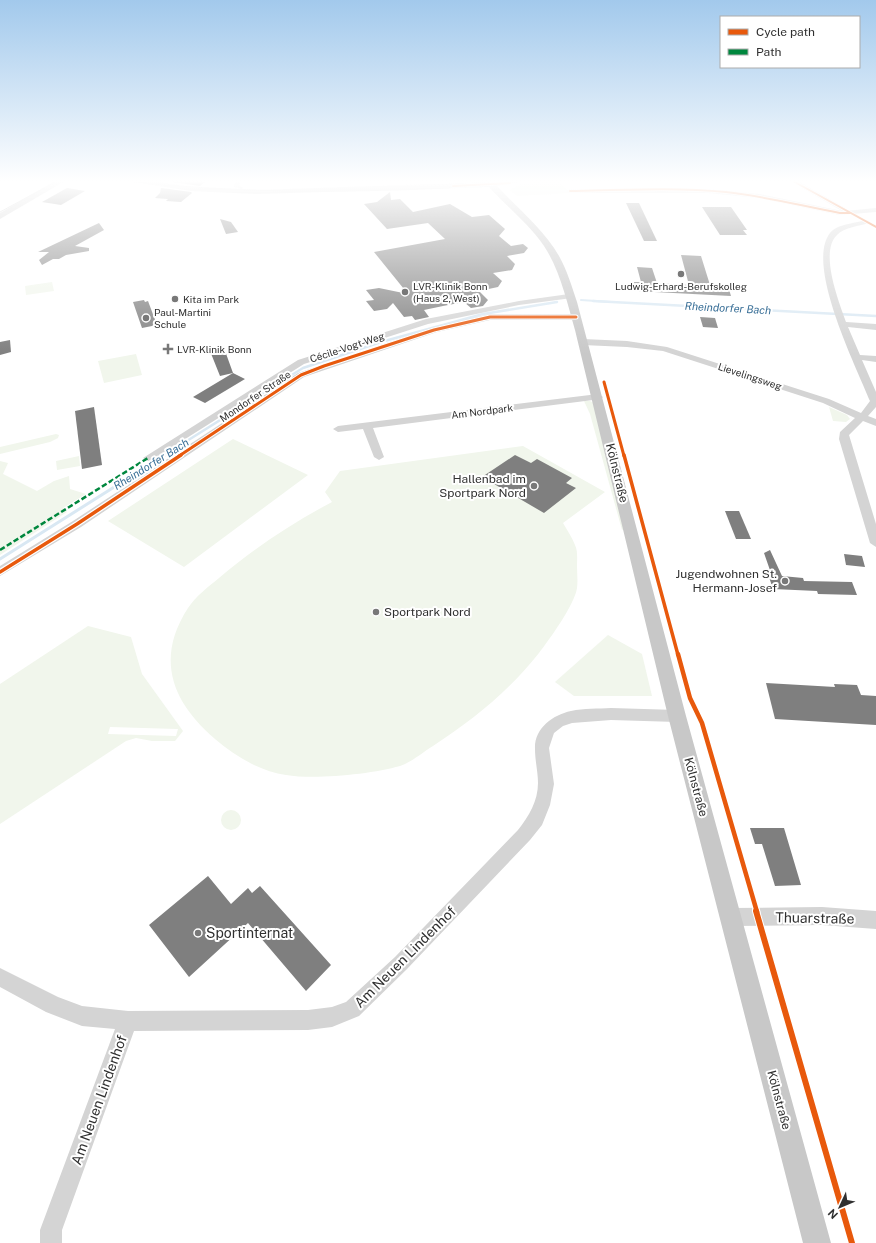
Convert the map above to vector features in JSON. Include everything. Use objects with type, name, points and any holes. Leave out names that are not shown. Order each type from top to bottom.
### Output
[{"type":"main road","name":"Kölnstraße","points":[[543,239],[560,269],[584,342],[677,716],[816,1243]]},
{"type":"street","points":[[830,239],[826,268],[840,317],[857,357],[871,379],[876,401],[870,409],[844,434],[844,439],[876,543]]},
{"type":"street","name":"Cécile-Vogt-Weg","points":[[148,458],[301,362],[426,322],[512,304],[569,296]]},
{"type":"street","name":"Mondorfer Straße","points":[[0,572],[77,524],[301,375],[434,330],[490,316],[576,317]]},
{"type":"street","points":[[840,317],[876,327]]},
{"type":"street","points":[[580,330],[620,343]]},
{"type":"street","name":"Lievelingsweg","points":[[584,342],[620,343],[664,349],[826,401],[876,423]]},
{"type":"street","name":"Lievelingsweg","points":[[588,357],[598,349],[620,343]]},
{"type":"street","points":[[857,357],[876,359]]},
{"type":"street","name":"Am Nordpark","points":[[338,430],[598,397]]},
{"type":"street","points":[[367,426],[379,457]]},
{"type":"street","name":"Am Neuen Lindenhof","points":[[51,1243],[51,1230],[128,1021],[308,1020],[332,1017],[352,1009],[380,984],[513,848],[536,820],[542,805],[546,784],[542,748],[544,737],[549,729],[558,722],[571,717],[611,714],[677,716]]},
{"type":"street","name":"Thuarstraße","points":[[730,917],[822,916],[876,920]]},
{"type":"street","points":[[0,977],[53,1005],[82,1016],[128,1021]]},
{"type":"shaded area","points":[[52,282],[54,291],[26,295],[25,286]]},
{"type":"shaded area","points":[[136,354],[142,375],[104,383],[98,361]]},
{"type":"shaded area","points":[[584,401],[594,403],[625,528],[622,530],[590,414]]},
{"type":"shaded area","points":[[829,407],[847,415],[850,419],[846,422],[833,421]]},
{"type":"shaded area","points":[[56,434],[59,435],[58,438],[50,442],[0,454],[0,447]]},
{"type":"shaded area","points":[[233,439],[308,475],[184,567],[108,521]]},
{"type":"shaded area","name":"Sportpark Nord","points":[[523,446],[605,492],[563,523],[576,547],[577,588],[572,603],[561,622],[539,653],[515,680],[490,704],[448,736],[400,766],[343,775],[312,777],[286,775],[266,770],[239,757],[215,739],[200,725],[188,710],[179,695],[173,679],[171,662],[172,645],[178,627],[188,608],[202,592],[245,557],[302,519],[332,502],[325,492],[340,471]]},
{"type":"shaded area","points":[[79,456],[80,466],[57,470],[56,461]]},
{"type":"shaded area","points":[[0,461],[8,463],[3,474],[37,491],[54,481],[69,476],[70,489],[86,494],[63,508],[67,512],[0,555]]},
{"type":"shaded area","points":[[88,626],[131,637],[142,674],[183,731],[175,741],[152,741],[136,738],[126,741],[0,824],[0,684]],"holes":[[[110,727],[178,729],[176,736],[108,734]]]},
{"type":"shaded area","points":[[608,635],[642,654],[652,696],[574,696],[555,682]]},
{"type":"shaded area","points":[[231,810],[238,813],[241,820],[238,827],[231,830],[224,827],[221,820],[224,813]]},
{"type":"building","points":[[65,239],[88,239],[75,246],[89,248],[89,251],[66,255],[59,259],[53,259],[42,265],[39,260],[49,252],[38,252]]},
{"type":"building","points":[[445,239],[503,239],[511,246],[523,244],[528,248],[524,253],[507,256],[515,264],[512,270],[493,273],[502,281],[498,287],[479,291],[488,300],[483,306],[471,308],[464,302],[443,306],[424,310],[429,317],[415,320],[412,316],[404,317],[393,303],[387,309],[374,311],[366,301],[374,300],[366,290],[379,288],[408,294],[374,252]]},
{"type":"building","points":[[643,239],[656,239],[657,241],[644,241]]},
{"type":"building","name":"Ludwig-Erhard-Berufskolleg","points":[[681,255],[701,256],[710,285],[728,286],[731,296],[635,291],[634,282],[641,282],[637,267],[652,268],[657,283],[689,285]]},
{"type":"building","name":"Paul-Martini Schule","points":[[144,300],[145,302],[148,301],[157,325],[142,328],[133,302]]},
{"type":"building","points":[[700,317],[715,318],[718,328],[703,327]]},
{"type":"building","points":[[10,340],[11,352],[0,355],[0,342]]},
{"type":"building","points":[[224,348],[233,373],[220,376],[210,351]]},
{"type":"building","points":[[233,373],[245,379],[205,403],[193,397]]},
{"type":"building","points":[[94,407],[102,465],[82,469],[75,411]]},
{"type":"building","name":"Hallenbad im Sportpark Nord","points":[[515,455],[531,463],[537,459],[572,478],[566,483],[576,488],[544,513],[482,477]]},
{"type":"building","points":[[725,511],[739,511],[751,539],[736,539]]},
{"type":"building","name":"Jugendwohnen St. Hermann-Josef","points":[[770,550],[782,576],[803,578],[804,581],[852,582],[857,595],[818,594],[817,591],[773,589],[769,577],[772,576],[764,553]]},
{"type":"building","points":[[844,554],[862,556],[865,567],[846,565]]},
{"type":"building","points":[[766,683],[835,687],[834,684],[857,685],[861,695],[876,696],[876,725],[775,719]]},
{"type":"building","points":[[750,828],[784,828],[801,885],[775,886],[762,844],[755,844]]},
{"type":"building","name":"Sportinternat","points":[[208,876],[231,904],[248,888],[252,893],[260,886],[331,965],[306,991],[248,923],[189,977],[149,925]]},
{"type":"waterway","name":"Rheindorfer Bach","points":[[581,300],[608,302]]},
{"type":"waterway","name":"Rheindorfer Bach","points":[[593,301],[608,302]]},
{"type":"waterway","name":"Rheindorfer Bach","points":[[163,456],[303,368],[381,342],[483,314],[557,302]]},
{"type":"waterway","name":"Rheindorfer Bach","points":[[608,302],[876,316]]},
{"type":"waterway","name":"Rheindorfer Bach","points":[[0,559],[165,455]]},
{"type":"marked path","points":[[0,550],[148,458]]},
{"type":"cycle path","points":[[0,572],[77,524],[301,375],[434,330],[490,317],[576,317]]},
{"type":"cycle path","points":[[604,382],[690,698],[702,723],[852,1243]]},
{"type":"place","name":"Ludwig-Erhard-Berufskolleg","points":[[681,274]]},
{"type":"place","name":"LVR-Klinik Bonn (Haus 2, West)","points":[[405,292]]},
{"type":"place","name":"Kita im Park","points":[[175,299]]},
{"type":"place","name":"Paul-Martini Schule","points":[[146,318]]},
{"type":"place","name":"LVR-Klinik Bonn","points":[[168,349]]},
{"type":"place","name":"Hallenbad im Sportpark Nord","points":[[534,486]]},
{"type":"place","name":"Jugendwohnen St. Hermann-Josef","points":[[785,581]]},
{"type":"place","name":"Sportpark Nord","points":[[376,612]]},
{"type":"place","name":"Sportinternat","points":[[198,933]]}]
